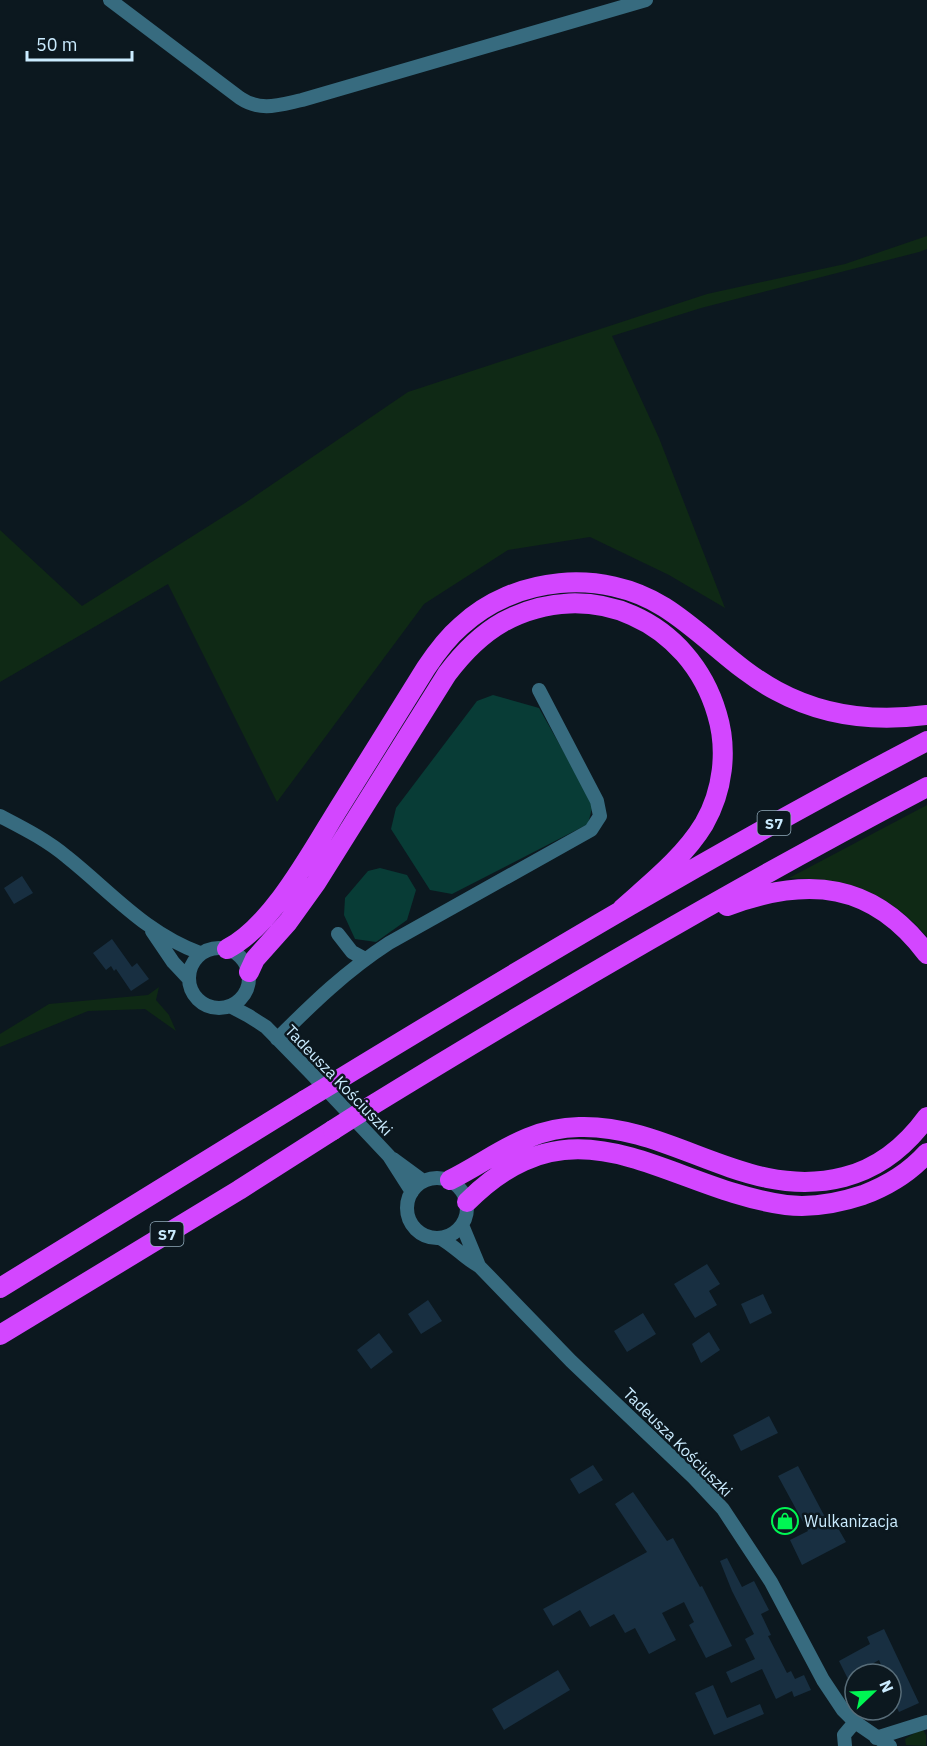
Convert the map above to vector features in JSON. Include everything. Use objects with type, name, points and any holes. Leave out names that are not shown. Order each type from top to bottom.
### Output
[{"type":"highway","points":[[227,949],[252,930],[286,890],[440,648],[472,616],[515,593],[561,583],[590,583],[616,587],[648,598],[662,606],[743,670],[778,692],[801,702],[825,710],[863,717],[898,718],[927,715]]},
{"type":"highway","points":[[248,981],[255,959],[288,922],[316,883],[457,661],[476,641],[501,623],[552,605],[584,604],[612,608],[636,617],[659,631],[675,642],[693,662],[708,689],[719,718],[722,734],[722,767],[714,803],[705,822],[683,852],[622,909]]},
{"type":"highway","name":"S7","points":[[0,1288],[305,1100],[622,909],[927,741]]},
{"type":"highway","name":"S7","points":[[0,1335],[541,1003],[674,925],[927,787]]},
{"type":"highway","points":[[674,925],[765,893],[783,889],[806,888],[834,891],[859,898],[879,908],[903,925],[927,954]]},
{"type":"highway","points":[[450,1180],[507,1146],[530,1136],[577,1126],[597,1127],[639,1135],[748,1173],[778,1181],[806,1183],[831,1180],[856,1174],[878,1164],[914,1134],[927,1117]]},
{"type":"highway","points":[[467,1202],[491,1182],[523,1162],[571,1149],[609,1151],[630,1156],[751,1198],[789,1205],[812,1205],[851,1199],[872,1191],[908,1170],[927,1152]]},
{"type":"street","points":[[110,0],[250,105],[265,107],[314,97],[646,0]]},
{"type":"street","points":[[277,1039],[334,982],[389,943],[591,830],[600,816],[597,801],[539,690]]},
{"type":"street","points":[[0,816],[25,829],[66,856],[150,927],[176,944],[200,953]]},
{"type":"street","points":[[150,927],[173,962],[188,978]]},
{"type":"street","points":[[338,934],[352,952],[365,959]]},
{"type":"street","points":[[213,949],[227,949],[238,954],[248,981],[240,1000],[230,1006],[213,1008],[192,994],[188,978],[192,960],[200,953],[213,949]]},
{"type":"street","name":"Tadeusza Kościuszki","points":[[248,981],[249,998],[266,1027],[389,1156],[423,1181]]},
{"type":"street","name":"Tadeusza Kościuszki","points":[[230,1006],[266,1027]]},
{"type":"street","name":"Tadeusza Kościuszki","points":[[389,1156],[412,1192]]},
{"type":"street","points":[[437,1178],[450,1180],[459,1187],[467,1202],[462,1225],[455,1232],[440,1238],[424,1234],[412,1224],[408,1209],[412,1192],[423,1181],[437,1178]]},
{"type":"street","name":"Tadeusza Kościuszki","points":[[462,1225],[480,1266]]},
{"type":"street","name":"Tadeusza Kościuszki","points":[[440,1238],[464,1257],[480,1266],[571,1361],[694,1478],[723,1509],[771,1582],[823,1680],[843,1710]]},
{"type":"street","points":[[844,1746],[844,1735],[855,1722]]},
{"type":"street","name":"Tadeusza Kościuszki","points":[[855,1722],[886,1744]]},
{"type":"street","points":[[886,1744],[927,1722]]},
{"type":"shaded area","points":[[927,236],[927,249],[919,252],[701,308],[612,336],[659,438],[725,608],[669,575],[590,537],[508,550],[424,604],[277,802],[168,584],[0,682],[0,530],[82,606],[245,503],[408,392],[707,294],[845,264]]},
{"type":"shaded area","points":[[493,695],[539,708],[593,804],[588,824],[452,894],[430,890],[391,829],[396,808],[477,701]]},
{"type":"shaded area","points":[[927,805],[927,937],[898,909],[865,891],[829,881],[789,878]]},
{"type":"shaded area","points":[[380,868],[407,875],[416,890],[407,920],[376,942],[355,939],[344,915],[345,898],[368,871]]},
{"type":"shaded area","points":[[159,987],[156,1000],[169,1015],[176,1031],[145,1009],[88,1011],[0,1047],[0,1034],[49,1004],[148,995]]},
{"type":"shaded area","points":[[923,1730],[926,1735],[926,1746],[906,1745],[905,1739]]},
{"type":"building","points":[[22,876],[33,893],[14,904],[4,888]]},
{"type":"building","points":[[112,939],[132,967],[137,963],[149,979],[131,991],[116,969],[114,971],[111,966],[106,970],[93,953]]},
{"type":"building","points":[[707,1264],[720,1284],[709,1291],[717,1305],[695,1318],[674,1284]]},
{"type":"building","points":[[763,1294],[772,1313],[750,1324],[741,1304]]},
{"type":"building","points":[[428,1300],[442,1321],[421,1334],[408,1314]]},
{"type":"building","points":[[643,1313],[656,1334],[627,1352],[614,1331]]},
{"type":"building","points":[[709,1332],[720,1350],[701,1363],[692,1344]]},
{"type":"building","points":[[379,1333],[393,1352],[371,1369],[357,1350]]},
{"type":"building","points":[[769,1416],[778,1433],[741,1451],[733,1435]]},
{"type":"building","points":[[593,1465],[603,1480],[579,1494],[570,1479]]},
{"type":"building","points":[[798,1466],[826,1519],[831,1516],[846,1542],[802,1565],[790,1540],[808,1531],[778,1476]]},
{"type":"building","points":[[633,1492],[667,1541],[673,1538],[700,1587],[702,1586],[732,1646],[706,1658],[689,1625],[694,1622],[684,1602],[662,1613],[676,1640],[649,1654],[635,1628],[625,1633],[614,1614],[590,1627],[580,1610],[553,1626],[543,1609],[647,1552],[615,1504]]},
{"type":"building","points":[[727,1558],[742,1587],[754,1581],[769,1610],[761,1614],[771,1635],[768,1636],[787,1673],[791,1671],[795,1679],[804,1675],[811,1690],[794,1697],[792,1691],[776,1699],[762,1669],[731,1683],[726,1672],[755,1659],[745,1639],[754,1634],[720,1561]]},
{"type":"building","points":[[884,1629],[900,1662],[880,1662],[879,1660],[876,1662],[843,1662],[843,1669],[839,1661],[870,1644],[867,1637]]},
{"type":"building","points":[[903,1669],[919,1703],[903,1710]]},
{"type":"building","points":[[558,1670],[570,1690],[504,1730],[492,1709]]},
{"type":"building","points":[[713,1685],[727,1718],[760,1704],[764,1714],[714,1735],[695,1693]]},
{"type":"place","name":"Wulkanizacja","points":[[785,1521]]}]
